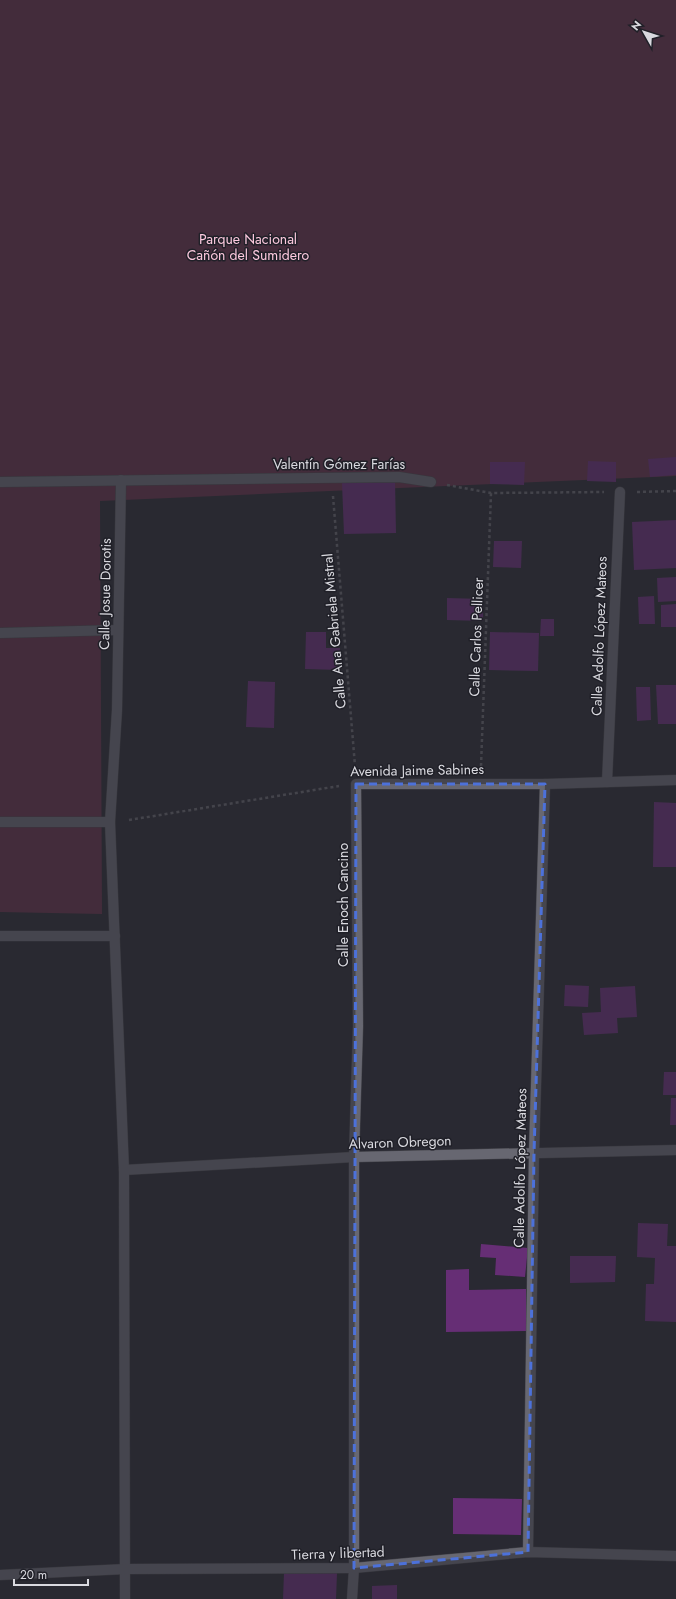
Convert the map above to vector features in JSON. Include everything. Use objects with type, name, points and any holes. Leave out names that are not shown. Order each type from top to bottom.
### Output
[{"type":"street","name":"Valentín Gómez Farías","points":[[0,482],[398,477],[431,482]]},
{"type":"street","name":"Calle Josue Dorotis","points":[[121,480],[117,710],[110,822],[124,1170],[125,1599]]},
{"type":"street","name":"Calle Adolfo López Mateos","points":[[607,782],[620,492]]},
{"type":"street","points":[[0,633],[118,630]]},
{"type":"street","name":"Avenida Jaime Sabines","points":[[356,784],[545,784],[676,780]]},
{"type":"street","name":"Calle Enoch Cancino","points":[[352,1599],[354,1568],[354,1157],[358,1026],[356,784]]},
{"type":"street","name":"Calle Adolfo López Mateos","points":[[528,1552],[534,1152],[545,784]]},
{"type":"street","points":[[0,822],[110,822]]},
{"type":"street","points":[[0,936],[115,936]]},
{"type":"street","name":"Alvaron Obregon","points":[[124,1170],[354,1157],[676,1150]]},
{"type":"street","name":"Tierra y libertad","points":[[0,1575],[126,1569],[354,1568],[528,1552],[676,1556]]},
{"type":"path","name":"Calle Ana Gabriela Mistral","points":[[332,477],[356,784]]},
{"type":"path","points":[[431,482],[491,493],[676,490]]},
{"type":"path","name":"Calle Carlos Pellicer","points":[[481,783],[491,493]]},
{"type":"path","name":"Avenida Jaime Sabines","points":[[110,822],[356,784]]},
{"type":"highlighted area","points":[[356,784],[545,784],[534,1153],[528,1552],[354,1568]]},
{"type":"green space","name":"Parque Nacional Cañón del Sumidero","points":[[0,0],[676,0],[676,476],[100,501],[102,914],[0,912]]},
{"type":"building","points":[[676,457],[676,475],[650,477],[648,459]]},
{"type":"building","points":[[588,461],[616,462],[616,482],[587,481]]},
{"type":"building","points":[[490,462],[525,462],[524,485],[490,484]]},
{"type":"building","points":[[395,480],[396,533],[344,534],[342,483]]},
{"type":"building","points":[[676,520],[676,568],[634,570],[632,522]]},
{"type":"building","points":[[494,541],[522,541],[521,568],[493,567]]},
{"type":"building","points":[[676,577],[676,601],[658,602],[657,578]]},
{"type":"building","points":[[654,596],[655,624],[639,624],[638,597]]},
{"type":"building","points":[[447,598],[483,599],[483,621],[447,620]]},
{"type":"building","points":[[676,604],[676,627],[661,627],[661,605]]},
{"type":"building","points":[[541,619],[554,619],[554,636],[540,636]]},
{"type":"building","points":[[306,632],[326,632],[326,648],[340,648],[339,670],[305,669]]},
{"type":"building","points":[[490,632],[539,633],[538,671],[489,670]]},
{"type":"building","points":[[248,681],[275,682],[274,728],[246,727]]},
{"type":"building","points":[[656,685],[676,685],[676,724],[658,724]]},
{"type":"building","points":[[636,687],[650,687],[651,720],[637,721]]},
{"type":"building","points":[[654,802],[676,803],[676,867],[653,867]]},
{"type":"building","points":[[565,985],[589,986],[588,1007],[564,1006]]},
{"type":"building","points":[[635,986],[637,1017],[617,1018],[618,1033],[584,1035],[582,1013],[601,1012],[600,988]]},
{"type":"building","points":[[664,1072],[676,1072],[676,1095],[663,1095]]},
{"type":"building","points":[[671,1098],[676,1098],[676,1125],[670,1125]]},
{"type":"building","points":[[638,1223],[668,1224],[667,1246],[676,1246],[676,1322],[645,1321],[646,1284],[654,1284],[655,1258],[637,1257]]},
{"type":"building","points":[[481,1244],[528,1248],[525,1277],[495,1275],[496,1258],[480,1257]]},
{"type":"building","points":[[570,1256],[616,1256],[615,1282],[570,1283]]},
{"type":"building","points":[[469,1269],[469,1290],[526,1289],[526,1331],[446,1332],[446,1270]]},
{"type":"building","points":[[453,1498],[522,1499],[521,1535],[453,1534]]},
{"type":"building","points":[[284,1573],[337,1573],[336,1599],[283,1599]]},
{"type":"building","points":[[397,1585],[397,1599],[372,1599],[372,1586]]}]
